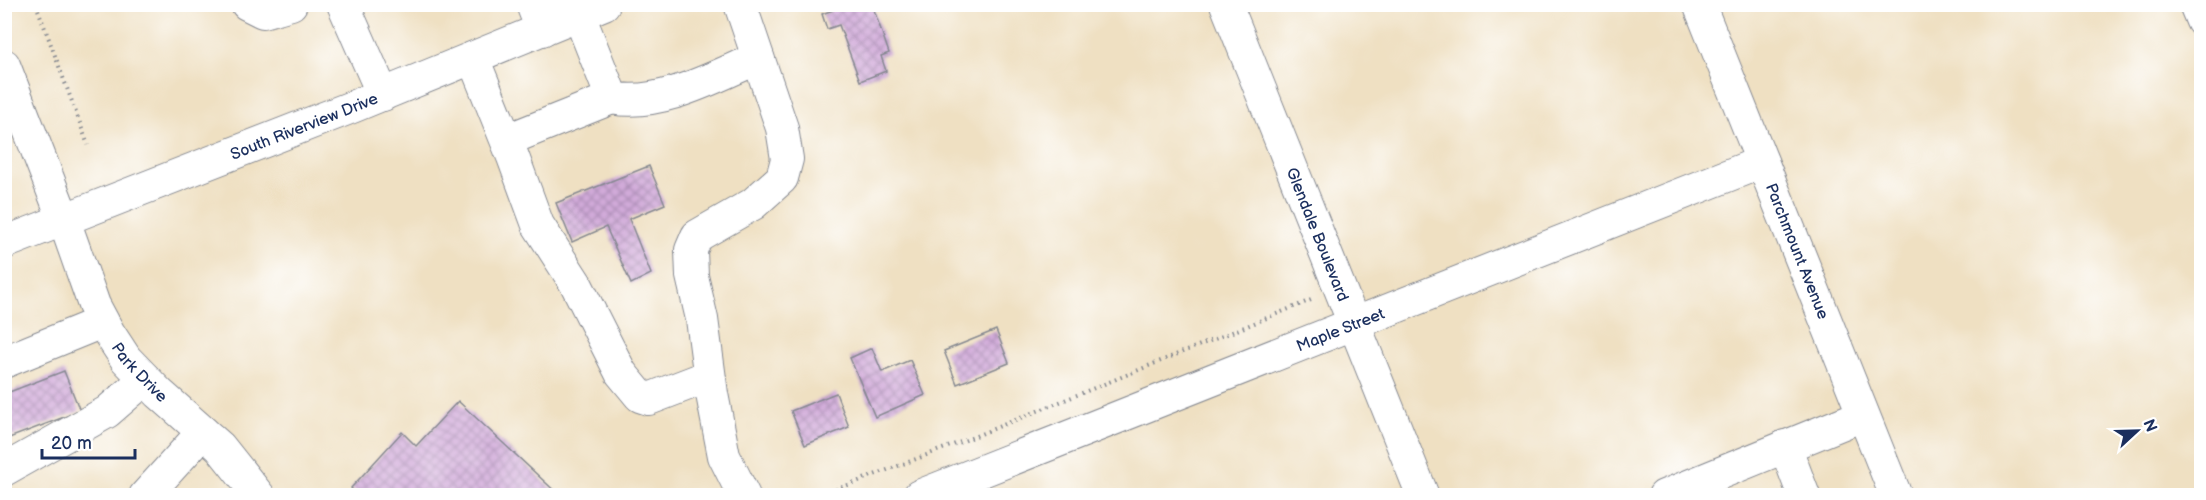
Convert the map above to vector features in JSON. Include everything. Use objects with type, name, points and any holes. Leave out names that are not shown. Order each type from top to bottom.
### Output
[{"type":"street","points":[[247,4],[263,12],[291,4]]},
{"type":"street","points":[[343,4],[383,95]]},
{"type":"street","points":[[740,4],[782,128],[787,159],[782,178],[753,204],[697,236],[691,250],[692,276],[702,319],[709,376],[724,456],[744,495]]},
{"type":"street","name":"Glendale Boulevard","points":[[1226,4],[1423,495]]},
{"type":"street","name":"Parchmount Avenue","points":[[1700,4],[1896,495]]},
{"type":"street","points":[[2195,4],[2202,21]]},
{"type":"street","points":[[592,10],[612,98]]},
{"type":"street","name":"South Riverview Drive","points":[[4,243],[473,58],[537,17],[592,10]]},
{"type":"street","points":[[473,58],[507,140],[538,225],[576,284],[621,373],[640,396],[650,399],[709,376]]},
{"type":"street","points":[[507,140],[612,98],[629,101],[680,92],[758,58]]},
{"type":"street","name":"Park Drive","points":[[4,64],[102,322],[126,359],[220,447],[259,495]]},
{"type":"street","name":"Maple Street","points":[[919,495],[1762,162]]},
{"type":"street","points":[[4,362],[102,322]]},
{"type":"street","points":[[4,470],[107,412],[145,378]]},
{"type":"street","points":[[1664,495],[1863,415]]},
{"type":"street","points":[[145,495],[203,432]]},
{"type":"street","points":[[1785,446],[1804,495]]},
{"type":"path","points":[[36,4],[88,145]]},
{"type":"path","points":[[819,495],[966,440],[1311,301]]},
{"type":"building","points":[[835,4],[872,4],[889,53],[881,56],[886,71],[860,81],[839,25],[827,29],[822,14],[833,10],[832,6]]},
{"type":"building","points":[[649,166],[665,204],[629,219],[651,274],[631,284],[606,227],[572,242],[556,203]]},
{"type":"building","points":[[996,330],[1009,363],[957,384],[944,351]]},
{"type":"building","points":[[872,348],[882,372],[910,360],[925,395],[875,417],[850,358]]},
{"type":"building","points":[[64,371],[80,411],[4,440],[4,394]]},
{"type":"building","points":[[836,393],[849,427],[805,445],[791,411]]},
{"type":"building","points":[[458,401],[560,496],[358,496],[351,488],[402,432],[416,446]]}]
